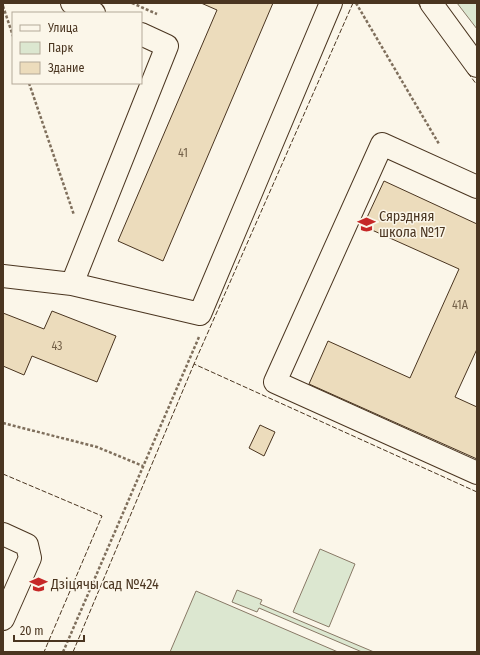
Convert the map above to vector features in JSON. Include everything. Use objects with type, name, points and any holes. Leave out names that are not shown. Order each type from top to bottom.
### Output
[{"type":"lane","points":[[72,3],[92,12]]},
{"type":"lane","points":[[3,276],[72,284],[200,314],[331,3]]},
{"type":"lane","points":[[431,3],[477,66]]},
{"type":"lane","points":[[72,284],[167,46],[142,34]]},
{"type":"lane","points":[[477,187],[382,144],[275,382],[477,473]]},
{"type":"lane","points":[[3,534],[27,545],[30,558],[3,619]]},
{"type":"path","points":[[132,3],[157,14]]},
{"type":"path","points":[[356,3],[439,145]]},
{"type":"path","points":[[3,6],[12,33]]},
{"type":"path","points":[[29,84],[86,247]]},
{"type":"path","points":[[3,424],[97,447],[143,466]]},
{"type":"green space","points":[[457,3],[477,3],[477,29]]},
{"type":"green space","points":[[320,549],[355,564],[329,627],[293,612]]},
{"type":"green space","points":[[237,590],[262,600],[260,604],[374,652],[362,652],[259,608],[257,612],[232,602]]},
{"type":"green space","points":[[196,591],[338,652],[170,652]]},
{"type":"building","points":[[201,3],[273,3],[163,261],[118,241],[217,10]]},
{"type":"building","points":[[384,181],[477,224],[477,349],[455,397],[477,407],[477,459],[309,384],[328,341],[410,378],[459,269],[363,226]]},
{"type":"building","points":[[52,311],[116,336],[97,382],[32,356],[24,375],[3,366],[3,313],[44,329]]},
{"type":"building","points":[[260,425],[275,432],[264,456],[249,448]]},
{"type":"fence","points":[[353,3],[194,364],[477,492]]},
{"type":"fence","points":[[418,3],[422,9]]},
{"type":"fence","points":[[468,73],[477,85]]},
{"type":"fence","points":[[73,652],[194,364]]},
{"type":"fence","points":[[3,474],[102,516],[44,652]]},
{"type":"place","name":"Сярэдняя школа №17","points":[[366,224]]},
{"type":"place","name":"Дзіцячы сад №424","points":[[38,584]]}]
